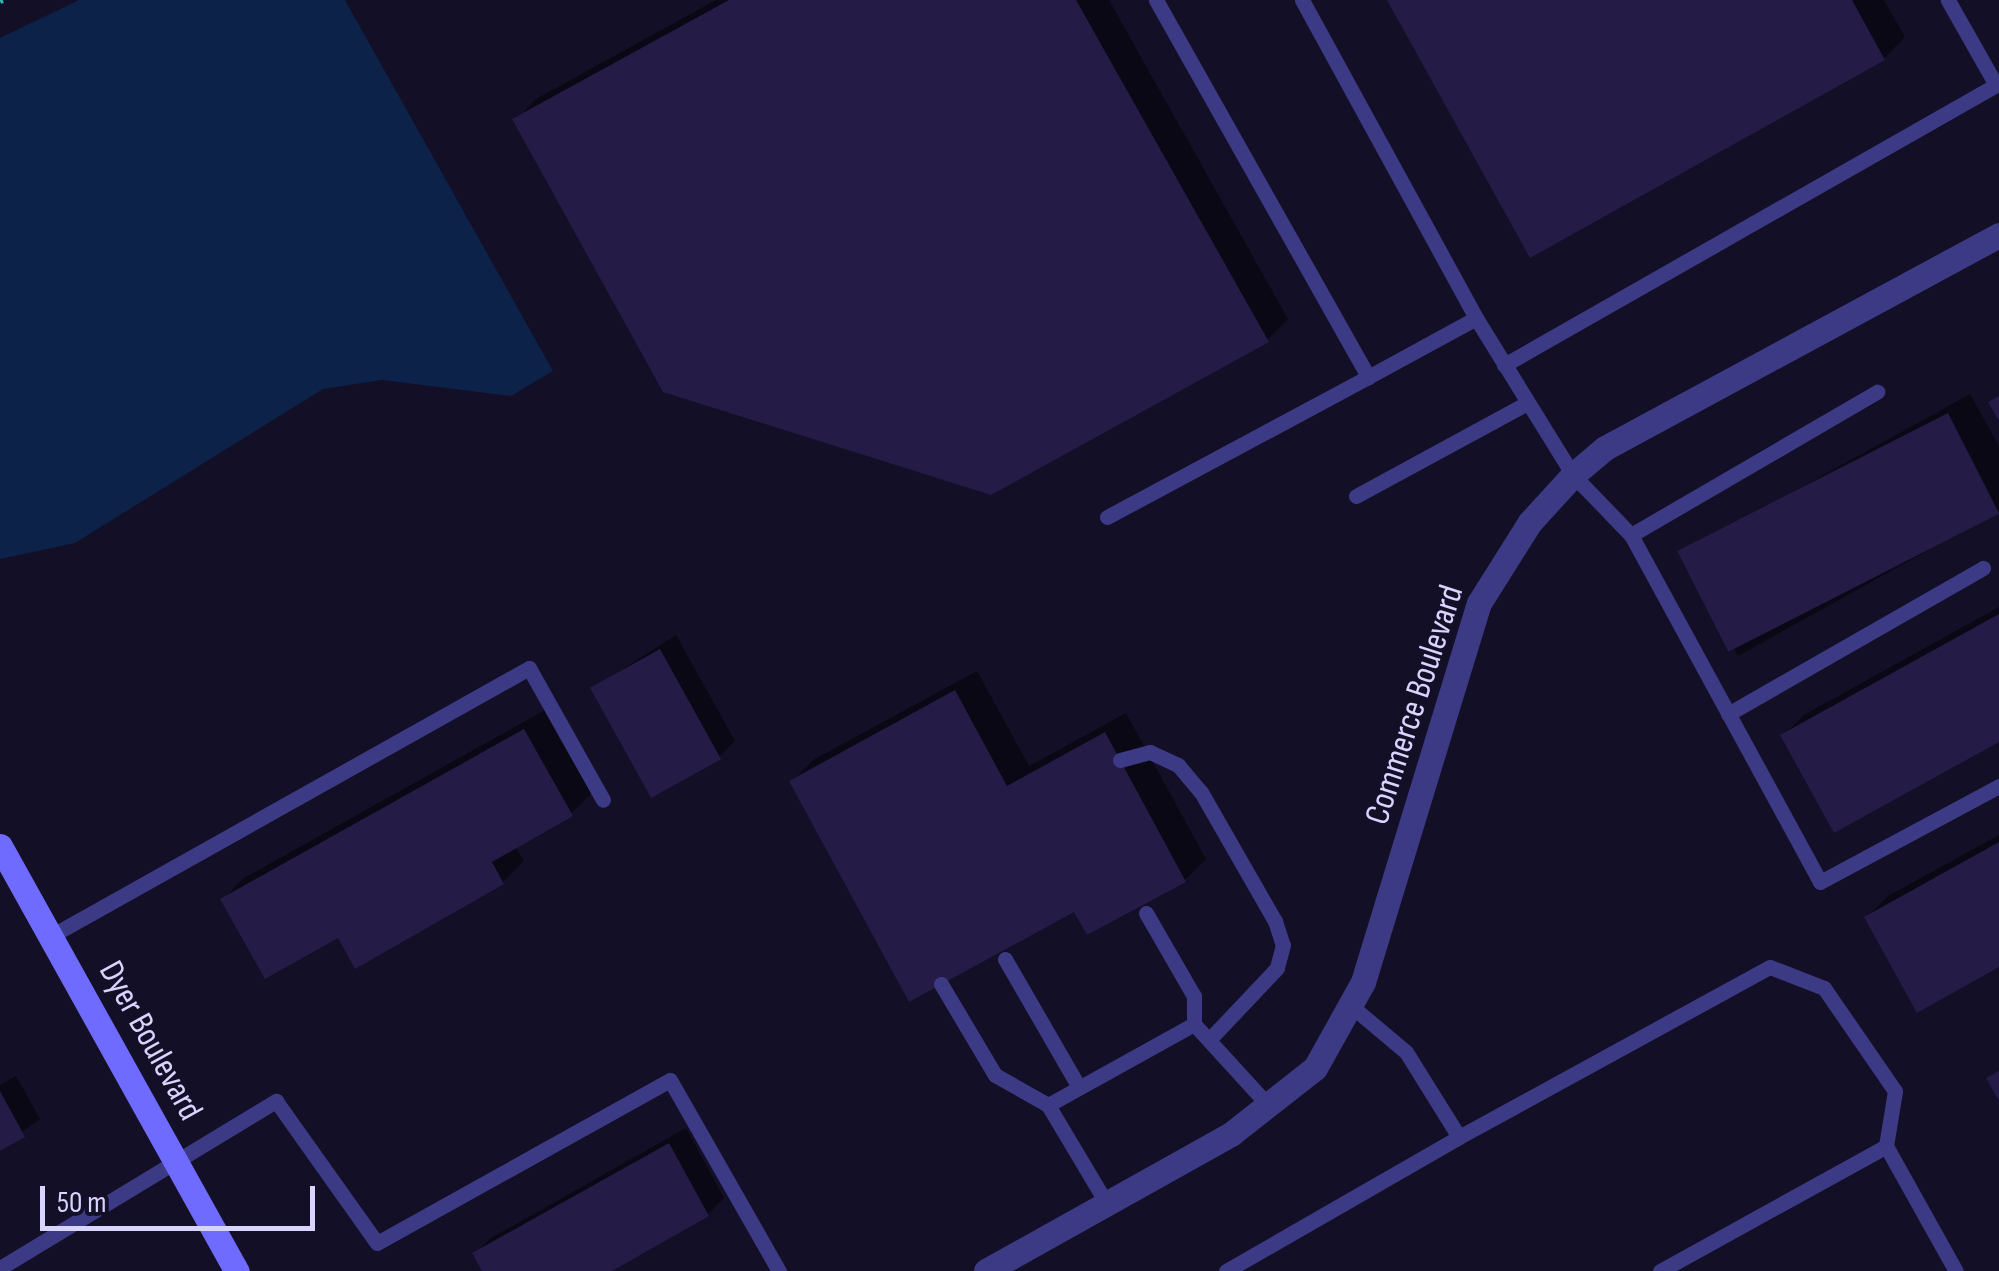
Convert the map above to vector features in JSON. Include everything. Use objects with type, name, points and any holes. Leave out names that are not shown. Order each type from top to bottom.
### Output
[{"type":"main road","name":"Dyer Boulevard","points":[[0,846],[238,1271]]},
{"type":"street","name":"Commerce Boulevard","points":[[986,1271],[1231,1134],[1314,1068],[1362,982],[1479,603],[1530,522],[1573,475],[1604,448],[1999,235]]},
{"type":"lane","points":[[1156,0],[1368,377]]},
{"type":"lane","points":[[1302,0],[1504,365],[1573,475],[1631,534],[1820,882],[1999,786]]},
{"type":"lane","points":[[1504,365],[1998,86],[1948,0]]},
{"type":"lane","points":[[1107,518],[1476,318]]},
{"type":"lane","points":[[1631,534],[1878,392]]},
{"type":"lane","points":[[1356,496],[1528,403]]},
{"type":"lane","points":[[1728,714],[1983,568]]},
{"type":"lane","points":[[51,936],[529,668],[603,800]]},
{"type":"lane","points":[[1120,760],[1150,752],[1178,765],[1201,792],[1276,921],[1282,944],[1278,968],[1208,1040]]},
{"type":"lane","points":[[1146,913],[1194,996],[1194,1024],[1268,1104]]},
{"type":"lane","points":[[1005,959],[1079,1088]]},
{"type":"lane","points":[[1226,1271],[1459,1137],[1770,967],[1824,988],[1895,1091],[1886,1146],[1956,1271]]},
{"type":"lane","points":[[941,984],[995,1075],[1048,1105],[1108,1204]]},
{"type":"lane","points":[[1350,1006],[1406,1052],[1459,1137]]},
{"type":"lane","points":[[1048,1105],[1194,1024]]},
{"type":"lane","points":[[0,1268],[276,1101],[376,1243],[670,1080],[779,1271]]},
{"type":"lane","points":[[1660,1271],[1886,1146]]},
{"type":"water","points":[[79,0],[345,0],[553,371],[511,396],[382,380],[323,389],[75,543],[0,559],[0,38]]},
{"type":"building","points":[[729,0],[1076,0],[1269,342],[991,495],[663,392],[512,119]]},
{"type":"building","points":[[1387,0],[1852,0],[1885,60],[1530,258]]},
{"type":"building","points":[[1999,396],[1999,421],[1988,402]]},
{"type":"building","points":[[1948,413],[1999,514],[1728,652],[1677,551]]},
{"type":"building","points":[[1999,614],[1999,742],[1834,833],[1780,735]]},
{"type":"building","points":[[660,649],[721,759],[651,798],[590,688]]},
{"type":"building","points":[[955,690],[1007,786],[1105,732],[1186,882],[1087,935],[1074,912],[909,1002],[789,781]]},
{"type":"building","points":[[524,729],[573,816],[492,862],[504,884],[355,969],[338,938],[265,979],[220,899]]},
{"type":"building","points":[[1999,842],[1999,967],[1917,1013],[1864,917]]},
{"type":"building","points":[[1999,1071],[1999,1101],[1986,1078]]},
{"type":"building","points":[[0,1091],[25,1137],[0,1151]]},
{"type":"building","points":[[669,1143],[709,1216],[612,1271],[482,1271],[472,1253]]}]
